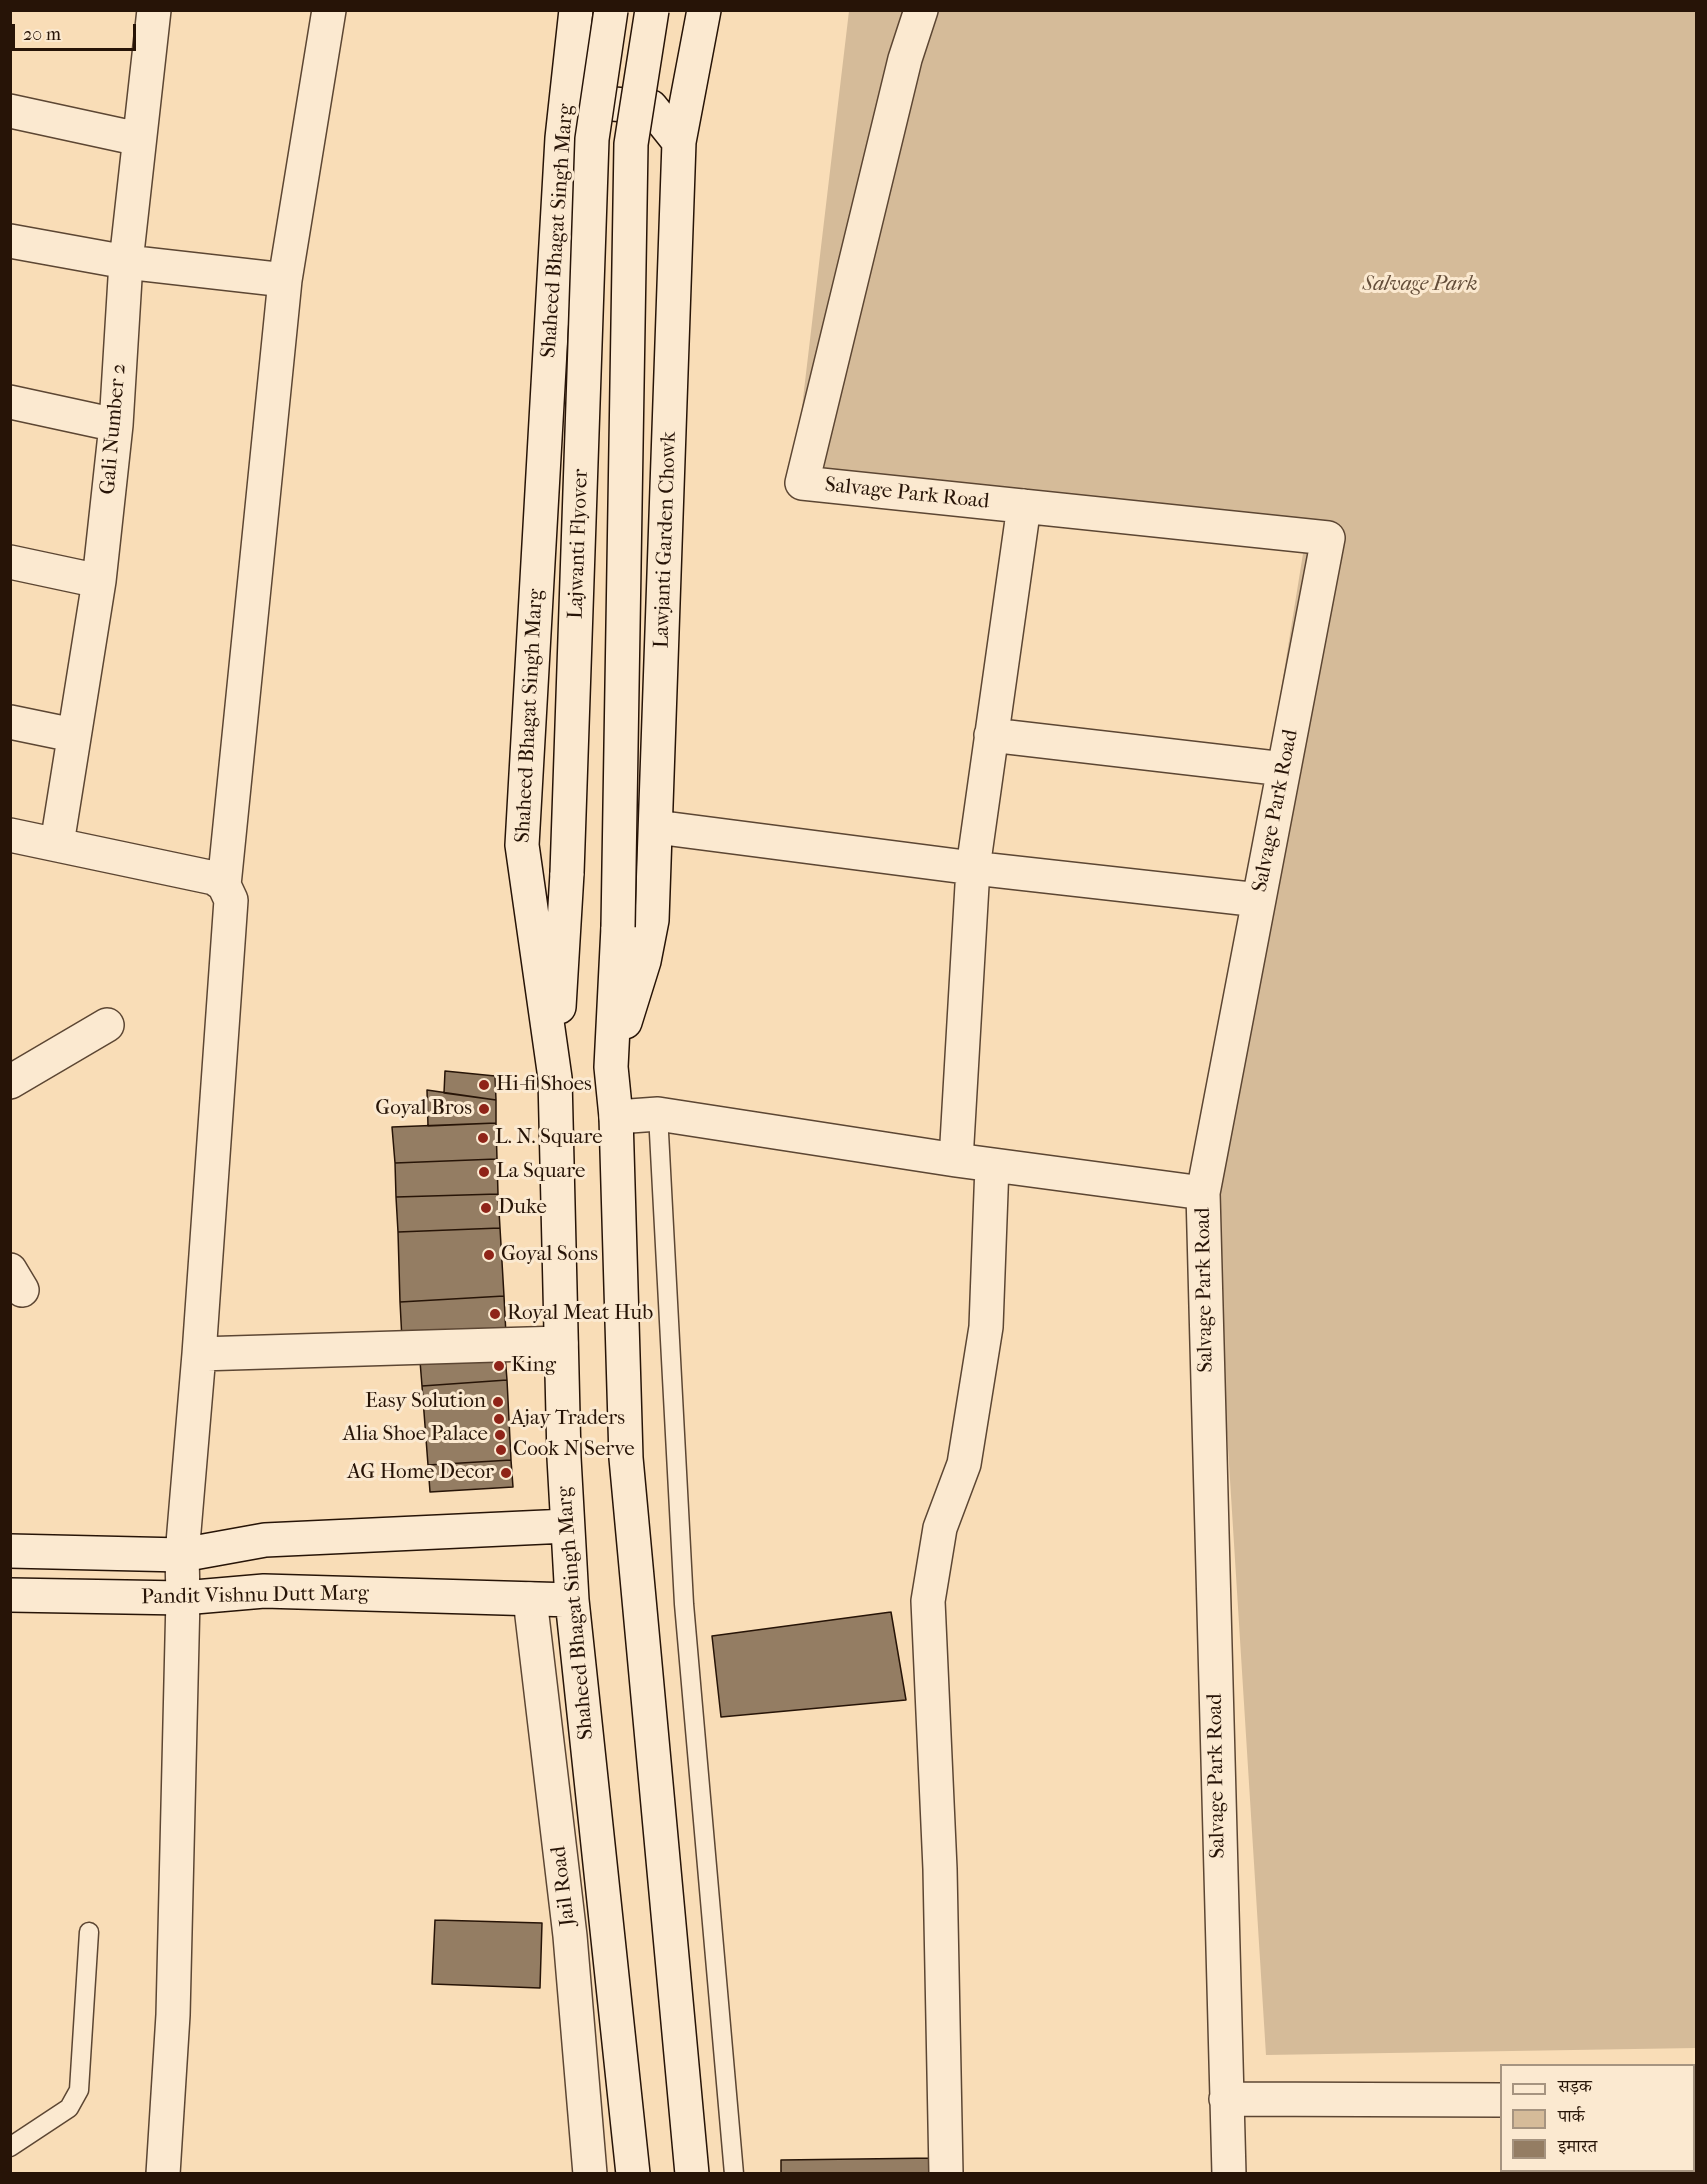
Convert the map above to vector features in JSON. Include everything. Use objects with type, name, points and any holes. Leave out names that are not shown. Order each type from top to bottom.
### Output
[{"type":"street","name":"Gali Number 2","points":[[57,844],[99,581],[116,425],[126,262],[154,10]]},
{"type":"street","points":[[224,885],[285,280],[329,10]]},
{"type":"street","name":"Shaheed Bhagat Singh Marg","points":[[576,10],[562,138],[522,845],[555,1078],[561,1343],[567,1526],[572,1600],[633,2174]]},
{"type":"street","name":"Lajwanti Flyover","points":[[555,1078],[567,873],[592,139],[610,10]]},
{"type":"street","name":"Lajwanti Flyover","points":[[611,1067],[618,927],[631,144],[652,10]]},
{"type":"street","name":"Lawjanti Garden Chowk","points":[[611,1067],[644,962],[652,920],[679,142],[704,10]]},
{"type":"street","name":"Salvage Park Road","points":[[921,10],[904,59],[802,483],[1328,538],[1203,1193],[1228,2174]]},
{"type":"street","points":[[562,138],[588,102],[651,107],[679,142]]},
{"type":"street","points":[[10,111],[139,139]]},
{"type":"street","points":[[10,241],[126,262],[285,280]]},
{"type":"street","points":[[10,402],[116,425]]},
{"type":"street","points":[[956,1160],[973,868],[1024,506]]},
{"type":"street","points":[[10,562],[99,581]]},
{"type":"street","points":[[10,722],[74,735]]},
{"type":"street","points":[[991,735],[1284,769]]},
{"type":"street","points":[[656,827],[973,868],[1259,900]]},
{"type":"street","points":[[10,835],[214,878],[224,885],[231,900],[199,1354],[182,1555],[183,1598],[173,2015],[163,2174]]},
{"type":"street","points":[[10,1082],[107,1025]]},
{"type":"street","points":[[611,1067],[616,1116],[626,1458],[692,2174]]},
{"type":"street","points":[[616,1116],[658,1114],[956,1160],[1203,1193]]},
{"type":"street","points":[[946,2174],[940,1869],[928,1601],[940,1528],[964,1464],[986,1327],[992,1165]]},
{"type":"street","points":[[199,1354],[561,1343]]},
{"type":"street","name":"Pandit Vishnu Dutt Marg","points":[[10,1551],[182,1555],[265,1540],[567,1526]]},
{"type":"street","name":"Pandit Vishnu Dutt Marg","points":[[10,1595],[183,1598],[264,1591],[572,1600]]},
{"type":"street","name":"Jail Road","points":[[530,1599],[570,1936],[590,2174]]},
{"type":"street","points":[[1226,2099],[1500,2100]]},
{"type":"lane","points":[[658,1114],[684,1604],[734,2174]]},
{"type":"lane","points":[[10,2147],[69,2108],[79,2090],[89,1932]]},
{"type":"green space","name":"Salvage Park","points":[[849,11],[1696,11],[1696,2048],[1266,2055],[1212,1192],[1221,1063],[1306,535],[795,466]]},
{"type":"building","points":[[445,1071],[495,1076],[496,1100],[444,1093]]},
{"type":"building","points":[[427,1090],[496,1100],[496,1123],[428,1126]]},
{"type":"building","points":[[496,1123],[497,1159],[395,1163],[392,1127]]},
{"type":"building","points":[[497,1159],[498,1194],[396,1197],[395,1163]]},
{"type":"building","points":[[498,1194],[500,1228],[398,1232],[396,1197]]},
{"type":"building","points":[[500,1228],[504,1296],[400,1302],[398,1232]]},
{"type":"building","points":[[504,1296],[506,1335],[402,1340],[400,1302]]},
{"type":"building","points":[[505,1355],[507,1380],[422,1386],[420,1361]]},
{"type":"building","points":[[507,1380],[511,1460],[428,1465],[422,1386]]},
{"type":"building","points":[[511,1460],[513,1487],[430,1492],[428,1465]]},
{"type":"building","points":[[891,1612],[906,1700],[721,1717],[712,1636]]},
{"type":"building","points":[[435,1920],[542,1923],[540,1988],[432,1984]]},
{"type":"building","points":[[936,2158],[937,2174],[781,2174],[781,2160]]},
{"type":"place","name":"Hi-fi Shoes","points":[[484,1085]]},
{"type":"place","name":"Goyal Bros","points":[[484,1109]]},
{"type":"place","name":"L. N. Square","points":[[483,1138]]},
{"type":"place","name":"La Square","points":[[484,1172]]},
{"type":"place","name":"Duke","points":[[486,1208]]},
{"type":"place","name":"Goyal Sons","points":[[489,1255]]},
{"type":"place","name":"Royal Meat Hub","points":[[495,1314]]},
{"type":"place","name":"King","points":[[499,1366]]},
{"type":"place","name":"Easy Solution","points":[[498,1402]]},
{"type":"place","name":"Ajay Traders","points":[[499,1419]]},
{"type":"place","name":"Alia Shoe Palace","points":[[500,1435]]},
{"type":"place","name":"Cook N Serve","points":[[501,1450]]},
{"type":"place","name":"AG Home Decor","points":[[506,1473]]}]
